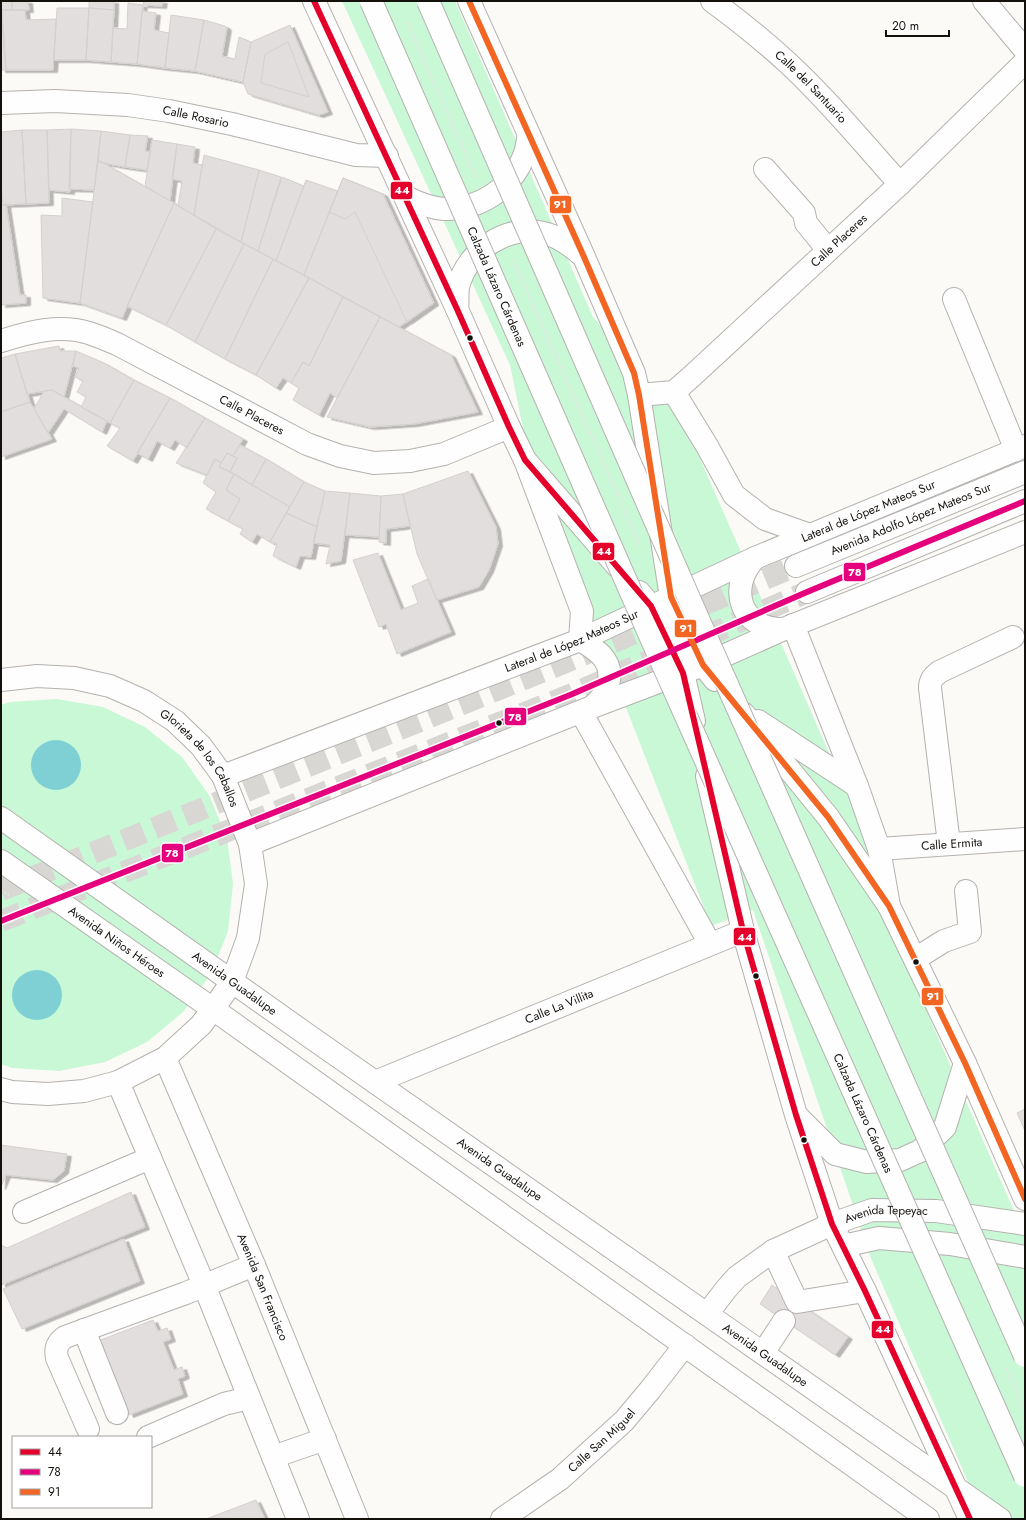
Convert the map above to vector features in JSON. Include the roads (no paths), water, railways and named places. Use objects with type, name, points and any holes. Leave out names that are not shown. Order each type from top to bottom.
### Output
[{"type":"main road","points":[[314,1],[458,309],[508,427],[525,460],[582,611],[580,640],[601,655],[606,663],[609,672],[609,683],[606,692],[600,701],[586,709]]},
{"type":"main road","name":"Calzada Lázaro Cárdenas","points":[[371,1],[655,647],[1025,1476]]},
{"type":"main road","points":[[428,1],[696,613],[1025,1356]]},
{"type":"main road","points":[[469,1],[584,257],[634,373],[640,395],[671,597],[703,666],[828,817],[889,906],[965,1063],[1025,1199]]},
{"type":"main road","name":"Calle del Santuario","points":[[712,1],[788,63],[900,184]]},
{"type":"main road","points":[[984,1],[1025,50]]},
{"type":"main road","name":"Calle Placeres","points":[[674,392],[900,184],[1025,62]]},
{"type":"main road","name":"Calle Rosario","points":[[1,103],[56,101],[128,105],[169,111],[232,124],[356,155],[387,156]]},
{"type":"main road","points":[[406,197],[424,205],[443,209],[463,207],[486,200],[500,190],[515,174],[524,156],[529,135]]},
{"type":"main road","points":[[765,169],[804,213],[806,223],[828,250]]},
{"type":"main road","points":[[458,309],[458,288],[466,268],[479,251],[502,236],[519,232],[543,233],[565,242],[584,257]]},
{"type":"main road","points":[[954,299],[1020,448]]},
{"type":"main road","name":"Calle Placeres","points":[[1,341],[30,332],[60,329],[88,332],[117,344],[307,444],[340,456],[374,463],[410,461],[444,454],[508,427]]},
{"type":"main road","points":[[640,395],[674,392],[707,446],[734,495],[765,519],[810,535]]},
{"type":"main road","name":"Lateral de López Mateos Sur","points":[[223,776],[580,640],[755,558],[1020,448]]},
{"type":"main road","points":[[525,460],[651,606],[683,673],[743,931],[796,1115],[832,1224],[970,1519]]},
{"type":"main road","name":"Avenida Adolfo López Mateos Sur","points":[[796,566],[1025,472]]},
{"type":"main road","points":[[807,592],[1025,501]]},
{"type":"main road","points":[[250,844],[586,709],[703,666],[788,627],[1025,532]]},
{"type":"main road","points":[[755,558],[743,575],[740,585],[742,604],[747,614],[763,627],[773,629],[788,627]]},
{"type":"main road","points":[[788,627],[857,786],[879,849],[889,906]]},
{"type":"main road","points":[[949,844],[930,682],[938,672],[1013,636]]},
{"type":"main road","name":"Glorieta de los Caballos","points":[[1,680],[37,676],[74,678],[110,686],[144,701],[175,721],[201,746],[223,776],[250,844],[256,884],[248,938],[232,982],[201,1025],[165,1058],[118,1082],[84,1091],[48,1094],[12,1092],[1,1089]]},
{"type":"main road","points":[[586,709],[710,944]]},
{"type":"main road","points":[[740,709],[857,786]]},
{"type":"main road","name":"Avenida Guadalupe","points":[[1,818],[232,982],[1000,1519]]},
{"type":"main road","name":"Calle Ermita","points":[[879,849],[1025,839]]},
{"type":"main road","name":"Avenida Niños Héroes","points":[[1,861],[213,1009]]},
{"type":"main road","points":[[915,959],[944,942],[970,932],[966,891]]},
{"type":"main road","name":"Calle La Villita","points":[[375,1082],[743,931]]},
{"type":"main road","points":[[213,1009],[685,1345],[922,1517]]},
{"type":"main road","name":"Avenida San Francisco","points":[[165,1058],[254,1265],[357,1519]]},
{"type":"main road","points":[[796,1115],[835,1154],[867,1162],[900,1160],[920,1151],[944,1128],[965,1063]]},
{"type":"main road","points":[[118,1082],[204,1285],[298,1519]]},
{"type":"main road","points":[[24,1212],[150,1158]]},
{"type":"main road","name":"Avenida Tepeyac","points":[[707,1314],[726,1288],[737,1277],[773,1251],[832,1224],[872,1210],[936,1211],[1025,1224]]},
{"type":"main road","name":"Avenida Tepeyac","points":[[843,1246],[879,1238],[950,1244],[1025,1257]]},
{"type":"main road","points":[[773,1251],[797,1302],[865,1292]]},
{"type":"main road","points":[[88,1429],[57,1358],[56,1350],[59,1342],[66,1337],[186,1293],[254,1265]]},
{"type":"main road","points":[[763,1353],[784,1321]]},
{"type":"main road","points":[[84,1330],[117,1413]]},
{"type":"main road","name":"Calle San Miguel","points":[[502,1519],[560,1478],[624,1421],[685,1345]]},
{"type":"main road","points":[[150,1436],[224,1404],[249,1398]]},
{"type":"main road","points":[[272,1457],[325,1439]]},
{"type":"water","points":[[51,740],[61,740],[74,747],[81,760],[81,770],[74,783],[61,790],[51,790],[42,786],[35,779],[31,770],[31,760],[35,751],[42,744]]},
{"type":"water","points":[[32,970],[42,970],[55,977],[62,990],[62,1000],[55,1013],[42,1020],[32,1020],[23,1016],[16,1009],[12,1000],[12,990],[16,981],[23,974]]},
{"type":"tunnel","points":[[1,890],[561,664],[796,566]]},
{"type":"tunnel","points":[[1,921],[570,695],[807,592]]}]
